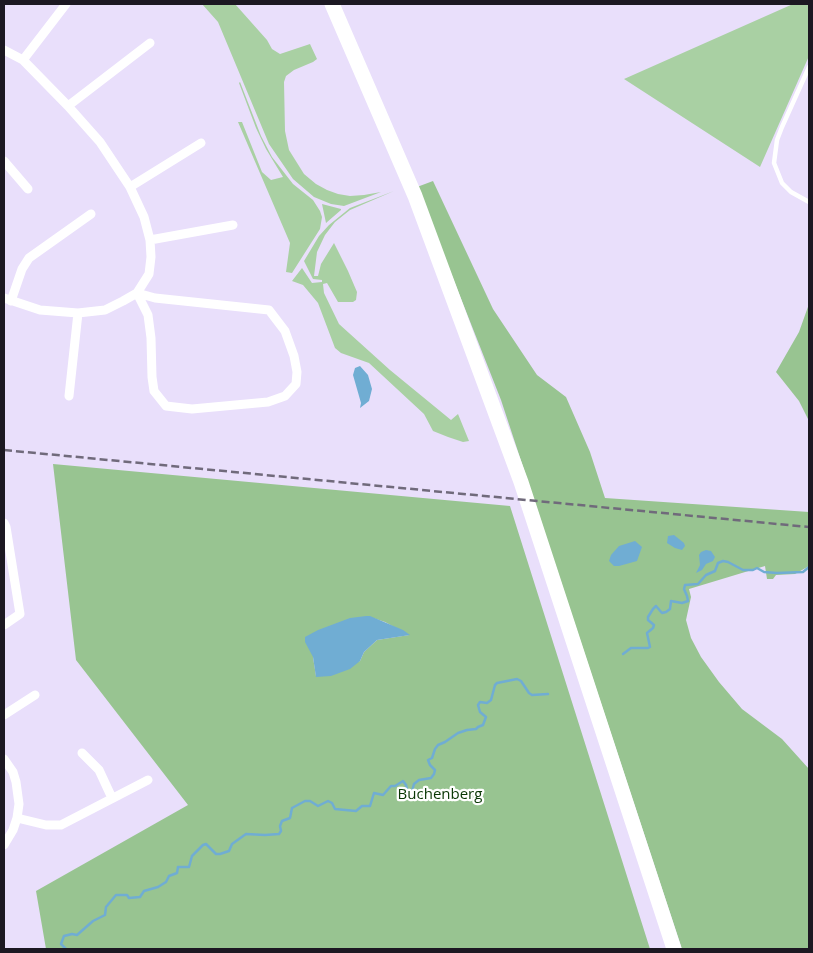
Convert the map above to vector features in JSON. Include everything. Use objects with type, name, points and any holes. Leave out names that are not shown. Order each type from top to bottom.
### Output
[{"type":"highway","points":[[323,4],[396,162]]},
{"type":"highway","points":[[332,4],[411,197],[516,483],[674,949]]},
{"type":"highway","points":[[530,522],[665,949]]},
{"type":"street","points":[[23,60],[66,4]]},
{"type":"street","points":[[68,106],[150,43]]},
{"type":"street","points":[[4,50],[23,60],[100,142],[130,187],[144,217],[150,240],[151,258],[149,274],[137,293],[105,310],[78,313],[40,310],[7,299],[29,258],[91,214]]},
{"type":"street","points":[[130,187],[201,143]]},
{"type":"street","points":[[4,161],[28,189]]},
{"type":"street","points":[[150,240],[233,225]]},
{"type":"street","points":[[137,293],[155,298],[269,310],[284,331],[294,356],[297,372],[296,384],[285,396],[268,402],[192,408],[166,406],[154,390],[148,315],[137,293]]},
{"type":"street","points":[[69,396],[78,313]]},
{"type":"street","points":[[4,523],[20,614],[4,625]]},
{"type":"street","points":[[4,715],[35,694]]},
{"type":"street","points":[[82,753],[99,770],[112,798]]},
{"type":"street","points":[[4,761],[13,772],[19,792],[17,818],[4,845]]},
{"type":"street","points":[[17,818],[46,825],[61,825],[148,780]]},
{"type":"lane","points":[[809,67],[782,126],[777,140],[774,163],[782,183],[791,192],[809,202]]},
{"type":"green space","points":[[202,4],[235,4],[267,40],[272,49],[280,54],[310,44],[317,59],[294,70],[286,76],[284,82],[285,131],[289,150],[304,174],[327,190],[350,196],[381,192],[344,206],[331,204],[314,197],[293,179],[269,144],[218,22]]},
{"type":"green space","points":[[793,4],[809,4],[809,56],[760,167],[624,79]]},
{"type":"green space","points":[[240,82],[261,136],[272,157],[293,184],[313,200],[322,217],[320,229],[292,273],[286,272],[290,243],[238,122],[242,122],[262,172],[271,180],[283,177],[256,128]]},
{"type":"green space","points":[[433,181],[493,309],[537,375],[566,397],[590,452],[605,498],[809,512],[809,566],[795,574],[776,575],[773,579],[767,579],[765,566],[689,589],[691,597],[686,620],[691,638],[701,657],[719,682],[742,709],[782,739],[809,769],[809,949],[682,949],[501,400],[417,187]]},
{"type":"green space","points":[[394,191],[350,210],[335,222],[325,235],[317,252],[314,276],[318,276],[321,264],[334,243],[357,292],[356,300],[353,302],[338,302],[327,283],[323,284],[324,293],[339,324],[390,370],[451,420],[458,414],[469,441],[463,442],[433,431],[424,414],[369,363],[341,353],[335,348],[318,303],[303,285],[292,281],[302,268],[312,283],[322,282],[322,280],[313,279],[304,261],[319,236],[350,208]]},
{"type":"green space","points":[[322,204],[341,209],[341,210],[326,223]]},
{"type":"green space","points":[[809,304],[809,421],[799,401],[776,372],[799,332]]},
{"type":"green space","name":"Buchenberg","points":[[53,464],[510,506],[650,949],[46,949],[36,891],[188,805],[76,660]],"holes":[[[373,618],[385,622],[409,635],[377,640],[364,652],[360,661],[316,676],[313,657]]]},
{"type":"water","points":[[360,366],[368,375],[372,389],[369,401],[360,408],[361,403],[353,375],[355,368]]},
{"type":"water","points":[[674,535],[684,543],[685,546],[682,550],[667,543],[668,536]]},
{"type":"water","points":[[635,541],[642,547],[637,561],[614,566],[609,561],[611,555],[619,546]]},
{"type":"water","points":[[706,550],[711,551],[715,557],[713,561],[706,564],[702,570],[696,573],[700,565],[699,555]]},
{"type":"water","points":[[366,616],[403,630],[410,635],[377,640],[364,652],[360,661],[350,669],[331,676],[316,677],[313,657],[305,642],[305,637],[350,618]]},
{"type":"waterway","points":[[623,654],[631,648],[650,647],[647,633],[654,625],[648,620],[648,617],[653,609],[656,606],[662,613],[670,609],[671,601],[682,603],[688,601],[684,589],[685,585],[698,584],[706,575],[715,571],[718,563],[723,561],[743,570],[757,568],[764,572],[777,573],[803,572],[809,567]]},
{"type":"waterway","points":[[66,949],[61,944],[64,936],[77,935],[93,921],[105,915],[106,907],[116,895],[127,895],[129,898],[140,897],[144,891],[158,887],[166,882],[169,876],[177,873],[178,867],[189,867],[192,856],[203,845],[206,844],[216,854],[220,854],[229,851],[232,844],[246,834],[279,834],[282,821],[290,818],[292,808],[305,801],[310,801],[318,806],[328,801],[332,803],[335,809],[356,811],[362,806],[370,806],[374,793],[383,795],[391,786],[395,786],[403,781],[408,794],[411,795],[414,784],[419,780],[431,778],[434,774],[435,770],[428,760],[432,758],[438,745],[458,733],[476,729],[483,725],[486,717],[480,712],[478,705],[480,702],[487,703],[491,700],[497,683],[517,679],[521,681],[532,695],[548,694]]},
{"type":"railway","points":[[4,450],[809,527]]}]
